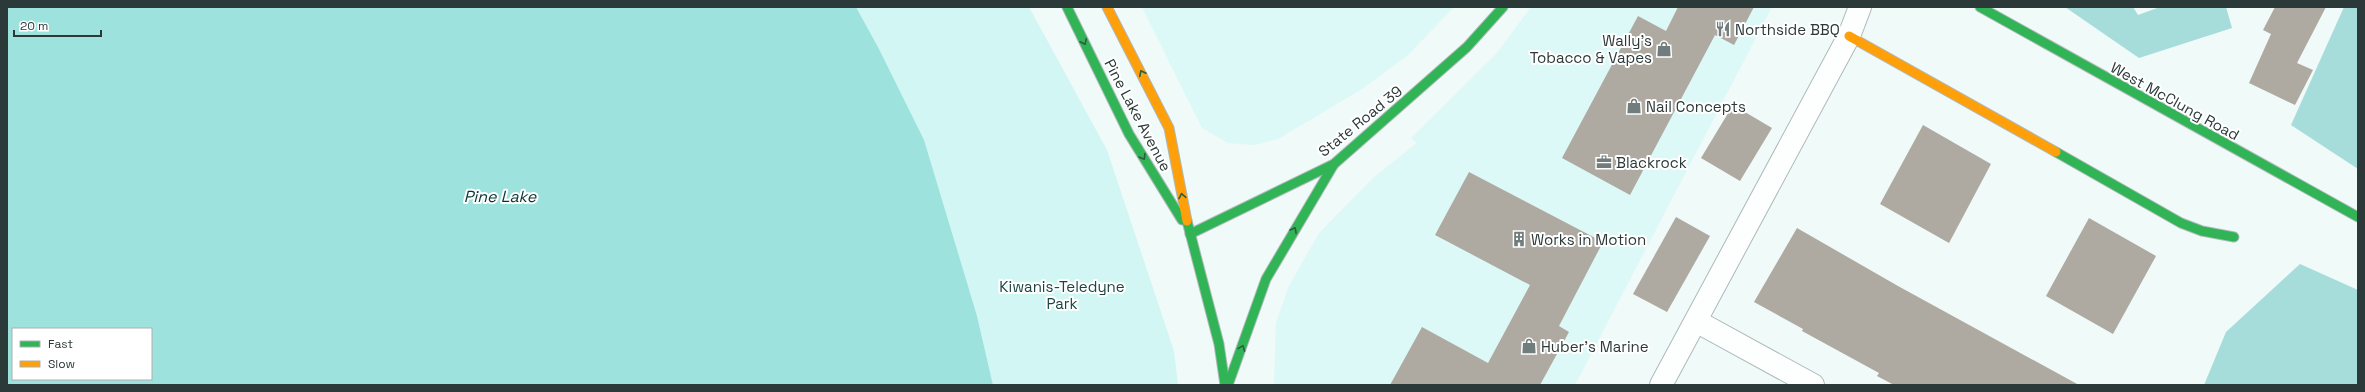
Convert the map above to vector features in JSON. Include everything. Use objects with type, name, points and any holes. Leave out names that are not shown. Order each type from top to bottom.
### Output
[{"type":"main road","name":"Pine Lake Avenue","points":[[1067,7],[1129,134],[1190,234]]},
{"type":"main road","name":"Pine Lake Avenue","points":[[1107,7],[1169,128],[1190,234],[1219,344],[1225,385]]},
{"type":"main road","name":"State Road 39","points":[[1190,234],[1334,164],[1467,47],[1503,7]]},
{"type":"main road","name":"West McClung Road","points":[[1980,7],[2358,217]]},
{"type":"main road","points":[[1849,36],[2181,223],[2202,231],[2234,236]]},
{"type":"main road","points":[[1228,385],[1266,279],[1334,164]]},
{"type":"street","points":[[1661,385],[1849,36],[1860,7]]},
{"type":"street","points":[[1696,321],[1813,385]]},
{"type":"shaded area","points":[[1142,7],[1454,7],[1408,55],[1362,89],[1278,139],[1255,145],[1228,143],[1202,128]]},
{"type":"shaded area","points":[[1531,7],[1772,7],[1575,385],[1274,385],[1276,323],[1288,288],[1319,233],[1373,178],[1417,143],[1411,138],[1496,54]]},
{"type":"shaded area","points":[[2065,7],[2133,7],[2138,15],[2160,7],[2226,7],[2232,28],[2139,58]]},
{"type":"shaded area","points":[[2344,7],[2358,7],[2358,169],[2291,125]]},
{"type":"shaded area","points":[[2300,264],[2358,290],[2358,385],[2204,385],[2226,332]]},
{"type":"green space","name":"Kiwanis-Teledyne Park","points":[[856,7],[1029,7],[1107,150],[1174,351],[1178,385],[993,385],[977,316],[878,47]]},
{"type":"water","name":"Pine Lake","points":[[7,7],[856,7],[878,47],[924,140],[977,316],[993,385],[7,385]]},
{"type":"building","points":[[1678,7],[1754,7],[1734,45],[1715,35],[1630,195],[1562,158],[1638,16],[1666,31]]},
{"type":"building","points":[[2275,7],[2326,7],[2297,63],[2313,70],[2295,105],[2249,83],[2271,34],[2263,30]]},
{"type":"building","points":[[1733,105],[1772,128],[1740,181],[1701,158]]},
{"type":"building","points":[[1923,125],[1991,164],[1949,243],[1880,204]]},
{"type":"building","points":[[1469,172],[1603,242],[1559,326],[1569,332],[1540,385],[1390,385],[1422,327],[1488,363],[1530,285],[1435,235]]},
{"type":"building","points":[[1676,217],[1710,236],[1667,312],[1633,294]]},
{"type":"building","points":[[2089,218],[2156,256],[2113,334],[2046,296]]},
{"type":"building","points":[[1797,228],[1898,286],[2079,385],[1894,385],[1877,376],[1879,373],[1802,331],[1803,329],[1754,302]]},
{"type":"traffic: fast","points":[[1067,7],[1129,134],[1182,220]]},
{"type":"traffic: fast","points":[[1190,234],[1334,164],[1467,47],[1503,7]]},
{"type":"traffic: fast","points":[[1980,7],[2358,217]]},
{"type":"traffic: fast","points":[[2056,152],[2181,223],[2202,231],[2234,237]]},
{"type":"traffic: fast","points":[[1228,385],[1266,279],[1334,164]]},
{"type":"traffic: fast","points":[[1187,221],[1219,344],[1225,385]]},
{"type":"traffic: slow","points":[[1107,7],[1169,128],[1187,221]]},
{"type":"traffic: slow","points":[[1849,36],[2056,152]]},
{"type":"place","name":"Northside BBQ","points":[[1723,29]]},
{"type":"place","name":"Wally's Tobacco & Vapes","points":[[1664,49]]},
{"type":"place","name":"Nail Concepts","points":[[1634,106]]},
{"type":"place","name":"Blackrock","points":[[1604,162]]},
{"type":"place","name":"Works in Motion","points":[[1519,239]]},
{"type":"place","name":"Huber's Marine","points":[[1529,346]]}]
